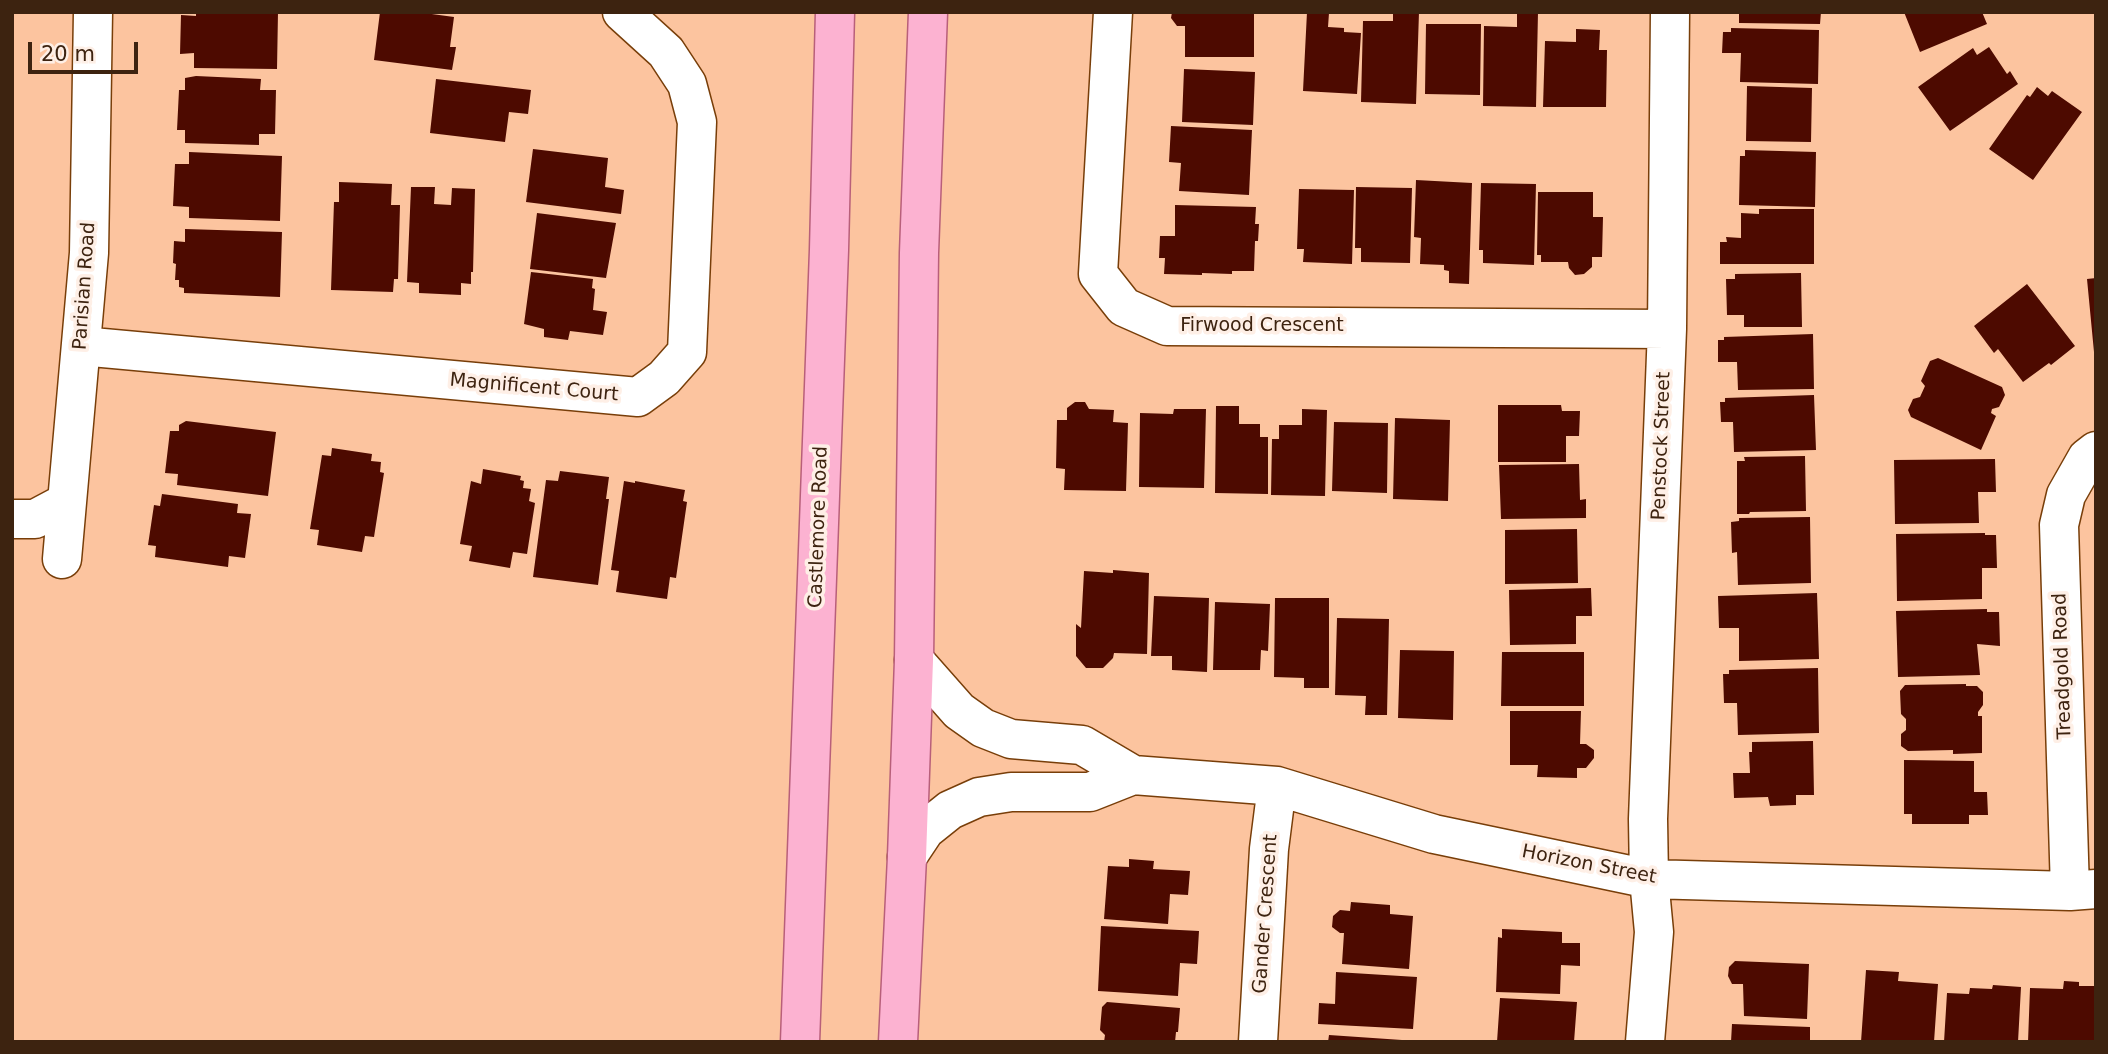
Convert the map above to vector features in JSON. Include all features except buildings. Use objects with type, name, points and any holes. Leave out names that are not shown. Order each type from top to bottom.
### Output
[{"type":"main road","name":"Castlemore Road","points":[[800,1042],[830,250],[835,12]]},
{"type":"main road","points":[[898,1042],[914,660],[919,253],[928,12]]},
{"type":"street","name":"Parisian Road","points":[[62,559],[89,254],[93,12]]},
{"type":"street","name":"Magnificent Court","points":[[81,346],[638,397],[664,378],[687,352],[697,122],[687,85],[666,52],[622,12]]},
{"type":"street","name":"Firwood Crescent","points":[[1113,12],[1098,274],[1124,307],[1167,326],[1667,329]]},
{"type":"street","name":"Penstock Street","points":[[1649,879],[1648,819],[1667,329],[1670,12]]},
{"type":"street","name":"Treadgold Road","points":[[2083,890],[2059,525],[2066,495],[2087,458],[2096,451]]},
{"type":"street","points":[[12,519],[35,519],[67,502]]},
{"type":"street","name":"Horizon Street","points":[[914,660],[959,711],[983,728],[1011,739],[1082,745],[1133,775]]},
{"type":"street","name":"Horizon Street","points":[[907,857],[925,830],[950,810],[979,797],[1011,792],[1090,792],[1133,775],[1277,786],[1434,834],[1649,879],[2083,890]]},
{"type":"street","name":"Gander Crescent","points":[[1258,1042],[1269,849],[1277,786]]},
{"type":"street","points":[[1645,1042],[1654,932],[1649,879]]}]
